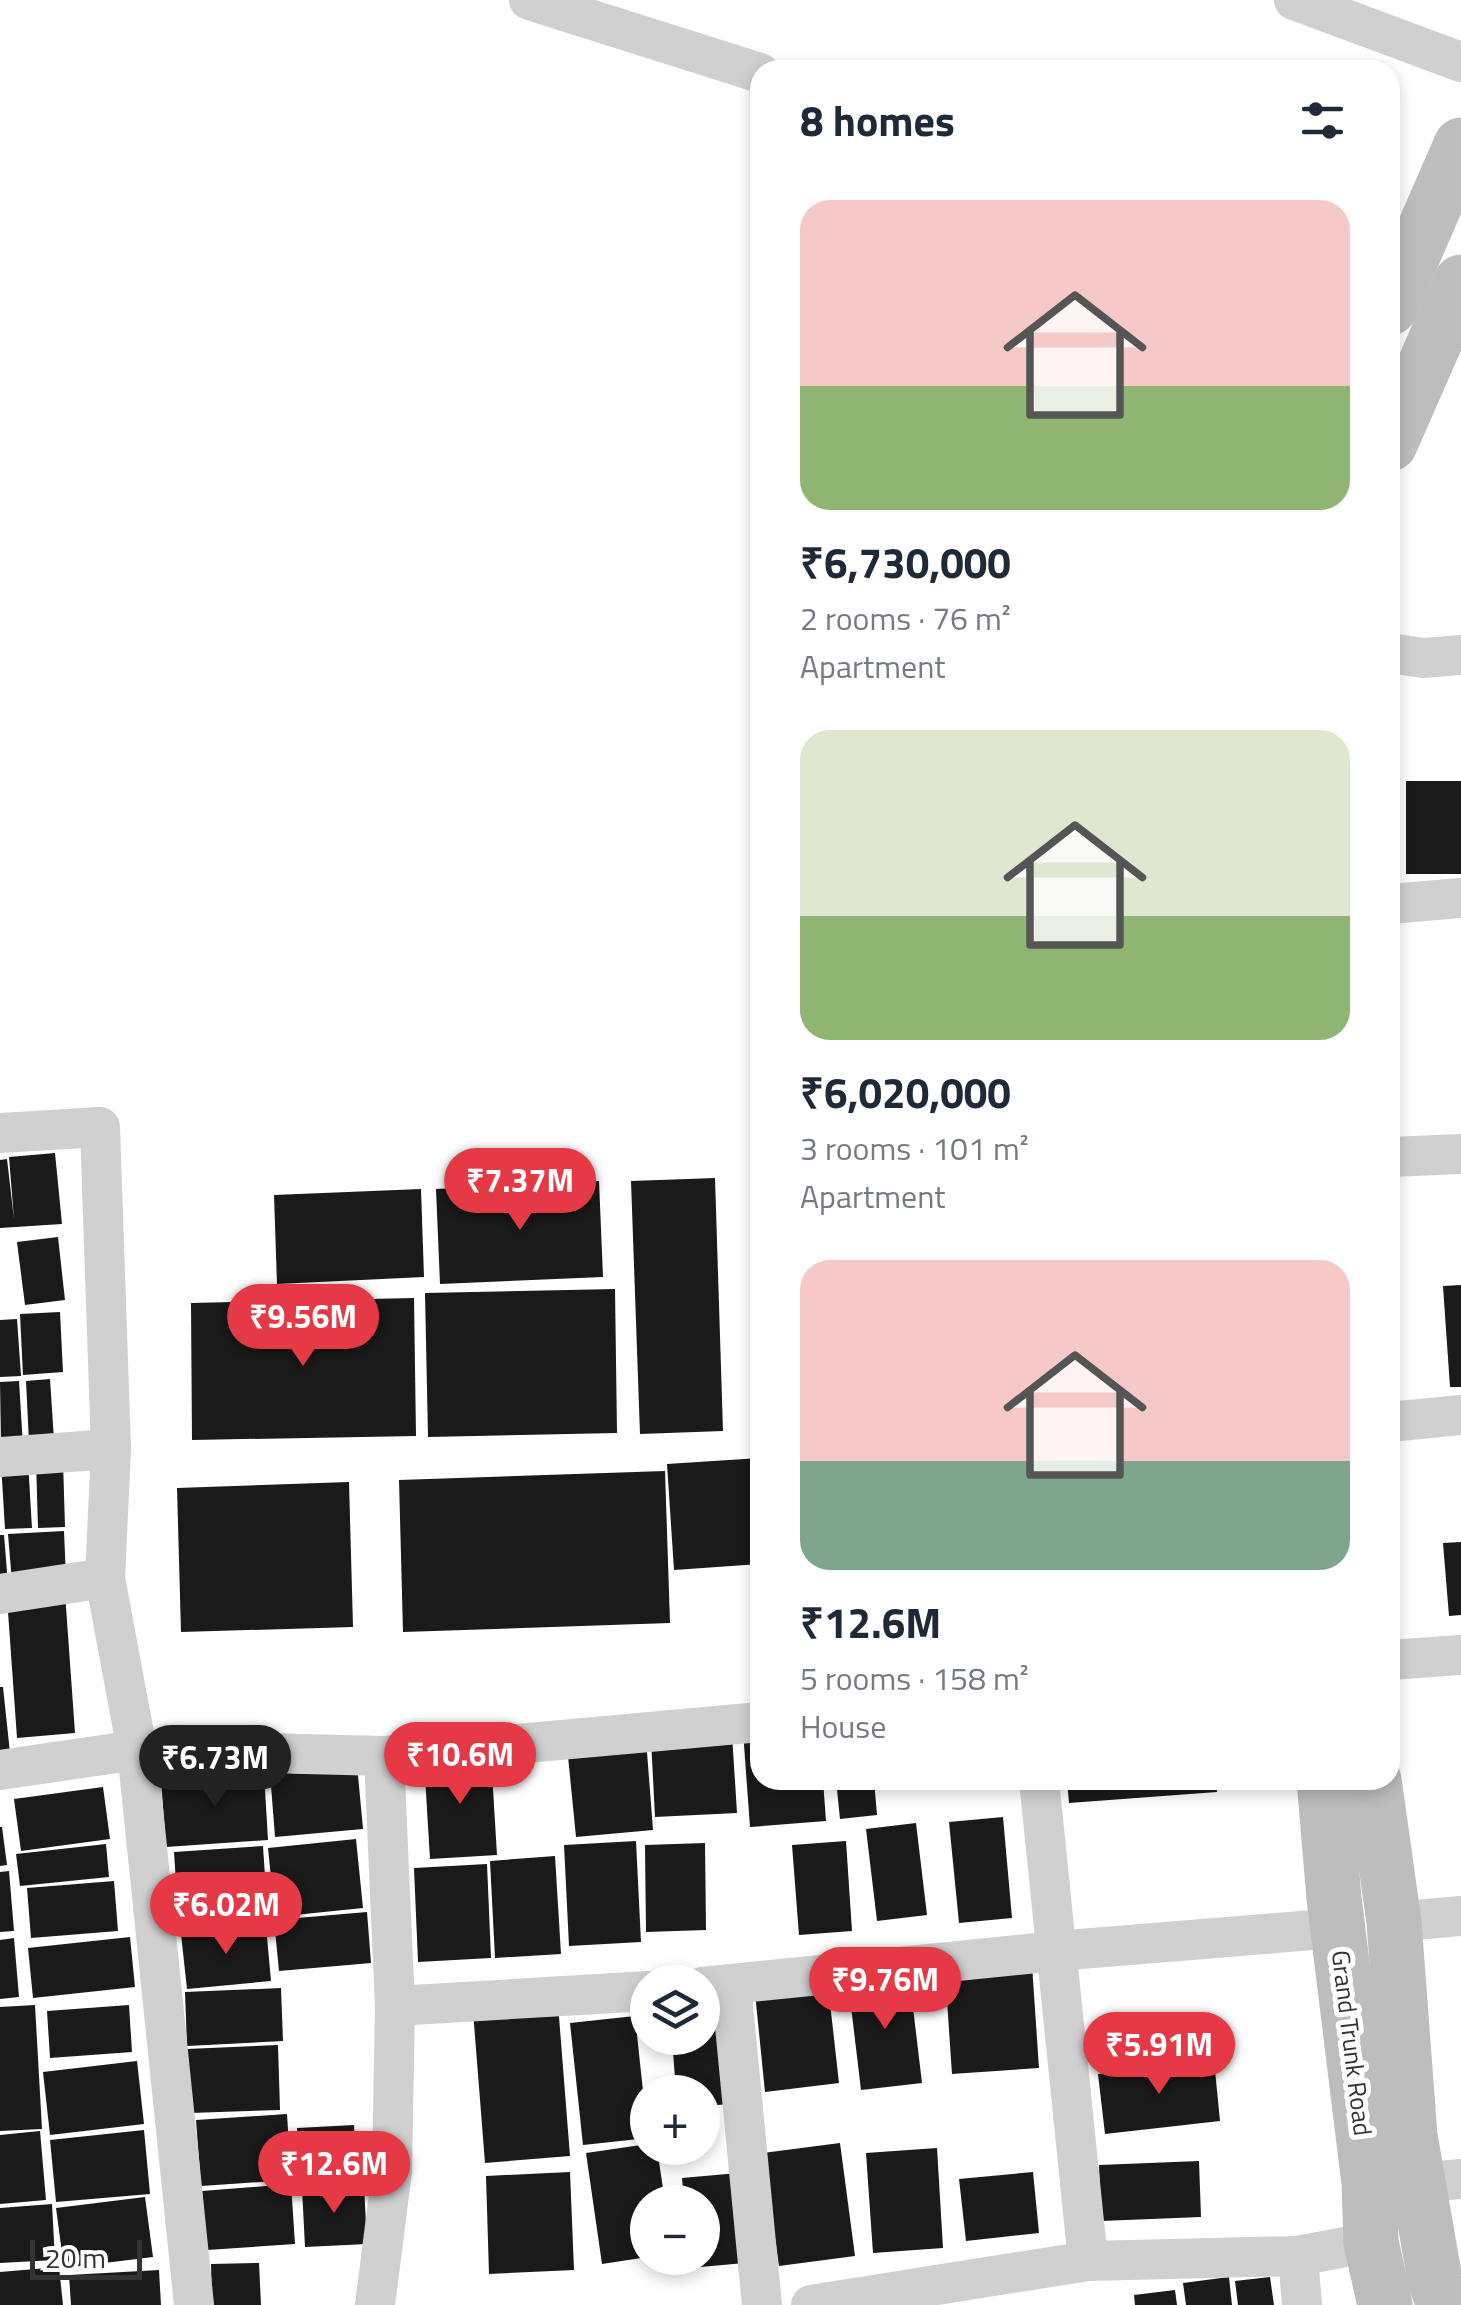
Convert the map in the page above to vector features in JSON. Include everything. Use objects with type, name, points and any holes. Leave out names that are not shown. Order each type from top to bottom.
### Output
[{"type":"main road","points":[[1400,285],[1461,145]]},
{"type":"main road","points":[[1400,422],[1458,294]]},
{"type":"main road","name":"Grand Trunk Road","points":[[1325,1790],[1337,1928],[1369,2183],[1371,2242],[1384,2305]]},
{"type":"main road","points":[[1375,1790],[1394,1922],[1410,2136],[1440,2181],[1435,2280],[1444,2305]]},
{"type":"street","points":[[529,0],[750,70]]},
{"type":"street","points":[[1294,0],[1461,62]]},
{"type":"street","points":[[1400,655],[1461,655]]},
{"type":"street","points":[[1400,903],[1461,898]]},
{"type":"street","points":[[0,1133],[100,1126],[111,1449],[105,1578],[137,1750],[194,2305]]},
{"type":"street","points":[[1400,1156],[1461,1154]]},
{"type":"street","points":[[1400,1421],[1461,1416]]},
{"type":"street","points":[[0,1457],[111,1449]]},
{"type":"street","points":[[0,1594],[105,1578]]},
{"type":"street","points":[[1400,1659],[1461,1655]]},
{"type":"street","points":[[0,1770],[137,1750],[384,1756],[750,1723]]},
{"type":"street","points":[[375,2305],[392,2171],[395,2006],[384,1756]]},
{"type":"street","points":[[1040,1790],[1088,2261]]},
{"type":"street","points":[[1394,1922],[1461,1916]]},
{"type":"street","points":[[720,1986],[1337,1928]]},
{"type":"street","points":[[395,2006],[630,1991]]},
{"type":"street","points":[[720,2014],[762,2305]]},
{"type":"street","points":[[811,2305],[1088,2261],[1298,2256],[1371,2242]]},
{"type":"street","points":[[1298,2256],[1302,2305]]},
{"type":"building","points":[[1406,781],[1461,781],[1461,874],[1406,874]]},
{"type":"building","points":[[55,1153],[62,1224],[0,1228],[0,1160],[7,1159],[14,1219],[9,1157]]},
{"type":"building","points":[[715,1178],[723,1431],[640,1434],[631,1181]]},
{"type":"building","points":[[599,1181],[603,1277],[440,1284],[436,1189]]},
{"type":"building","points":[[421,1189],[424,1277],[277,1284],[274,1195]]},
{"type":"building","points":[[58,1237],[65,1300],[25,1305],[17,1242]]},
{"type":"building","points":[[1461,1285],[1461,1387],[1450,1387],[1443,1286]]},
{"type":"building","points":[[615,1289],[617,1433],[428,1437],[425,1293]]},
{"type":"building","points":[[414,1298],[416,1436],[192,1440],[191,1303]]},
{"type":"building","points":[[60,1312],[63,1372],[23,1375],[20,1314]]},
{"type":"building","points":[[17,1319],[21,1376],[0,1377],[0,1320]]},
{"type":"building","points":[[50,1379],[54,1440],[29,1442],[26,1381]]},
{"type":"building","points":[[19,1381],[23,1446],[1,1447],[0,1382]]},
{"type":"building","points":[[750,1459],[750,1565],[674,1570],[667,1464]]},
{"type":"building","points":[[28,1461],[32,1528],[5,1529],[1,1463]]},
{"type":"building","points":[[63,1461],[65,1527],[38,1528],[36,1462]]},
{"type":"building","points":[[665,1471],[670,1623],[403,1632],[399,1480]]},
{"type":"building","points":[[349,1482],[353,1627],[181,1632],[177,1488]]},
{"type":"building","points":[[64,1531],[66,1579],[12,1582],[8,1534]]},
{"type":"building","points":[[0,1535],[4,1535],[8,1584],[0,1585]]},
{"type":"building","points":[[1461,1542],[1461,1615],[1449,1616],[1443,1543]]},
{"type":"building","points":[[65,1593],[75,1733],[17,1738],[7,1598]]},
{"type":"building","points":[[0,1687],[10,1753],[0,1754]]},
{"type":"building","points":[[743,1731],[750,1731],[750,1790],[824,1790],[826,1821],[750,1827]]},
{"type":"building","points":[[732,1734],[737,1813],[655,1817],[651,1739]]},
{"type":"building","points":[[646,1739],[653,1830],[576,1837],[567,1746]]},
{"type":"building","points":[[491,1756],[497,1855],[430,1859],[424,1760]]},
{"type":"building","points":[[357,1765],[363,1829],[275,1837],[270,1773]]},
{"type":"building","points":[[264,1773],[268,1840],[166,1847],[161,1780]]},
{"type":"building","points":[[103,1787],[110,1839],[21,1851],[14,1799]]},
{"type":"building","points":[[837,1790],[875,1790],[877,1815],[840,1819]]},
{"type":"building","points":[[1068,1790],[1217,1792],[1069,1803]]},
{"type":"building","points":[[1003,1817],[1012,1918],[959,1923],[949,1822]]},
{"type":"building","points":[[916,1823],[927,1915],[877,1921],[866,1829]]},
{"type":"building","points":[[0,1827],[7,1865],[0,1866]]},
{"type":"building","points":[[356,1839],[363,1908],[275,1917],[268,1848]]},
{"type":"building","points":[[636,1841],[641,1942],[569,1946],[564,1845]]},
{"type":"building","points":[[846,1841],[852,1931],[799,1935],[792,1845]]},
{"type":"building","points":[[705,1843],[706,1930],[646,1932],[645,1845]]},
{"type":"building","points":[[106,1844],[109,1877],[20,1886],[16,1854]]},
{"type":"building","points":[[263,1846],[268,1922],[179,1928],[174,1852]]},
{"type":"building","points":[[555,1856],[561,1954],[495,1958],[490,1861]]},
{"type":"building","points":[[487,1864],[491,1958],[418,1962],[414,1868]]},
{"type":"building","points":[[9,1871],[14,1931],[0,1932],[0,1872]]},
{"type":"building","points":[[114,1881],[118,1931],[31,1938],[27,1888]]},
{"type":"building","points":[[367,1912],[371,1963],[279,1971],[274,1920]]},
{"type":"building","points":[[266,1926],[271,1981],[187,1989],[181,1934]]},
{"type":"building","points":[[130,1937],[135,1987],[33,1998],[28,1948]]},
{"type":"building","points":[[14,1938],[19,1997],[0,1999],[0,1940]]},
{"type":"building","points":[[1032,1965],[1039,2068],[952,2074],[945,1971]]},
{"type":"building","points":[[909,1974],[922,2083],[861,2090],[848,1981]]},
{"type":"building","points":[[828,1985],[839,2083],[765,2092],[755,1993]]},
{"type":"building","points":[[281,1988],[283,2041],[187,2046],[185,1992]]},
{"type":"building","points":[[558,2004],[570,2156],[485,2163],[473,2011]]},
{"type":"building","points":[[35,2005],[42,2129],[0,2131],[0,2007]]},
{"type":"building","points":[[129,2005],[132,2052],[50,2058],[47,2011]]},
{"type":"building","points":[[727,2010],[732,2104],[720,2105],[720,2075],[675,2075],[673,2055],[720,2055],[720,2011]]},
{"type":"building","points":[[630,2017],[630,2055],[639,2055],[641,2075],[630,2075],[630,2140],[583,2145],[570,2023]]},
{"type":"building","points":[[278,2045],[280,2110],[190,2113],[187,2049]]},
{"type":"building","points":[[1214,2060],[1220,2121],[1105,2134],[1098,2074]]},
{"type":"building","points":[[137,2061],[144,2124],[50,2135],[43,2072]]},
{"type":"building","points":[[287,2114],[291,2180],[201,2186],[196,2120]]},
{"type":"building","points":[[354,2125],[357,2174],[300,2178],[297,2128]]},
{"type":"building","points":[[144,2130],[150,2194],[56,2202],[50,2140]]},
{"type":"building","points":[[40,2131],[46,2200],[0,2204],[0,2135]]},
{"type":"building","points":[[840,2143],[855,2256],[779,2266],[763,2153]]},
{"type":"building","points":[[630,2147],[630,2165],[660,2165],[662,2185],[630,2185],[630,2260],[602,2264],[586,2153]]},
{"type":"building","points":[[937,2148],[943,2248],[873,2253],[866,2153]]},
{"type":"building","points":[[1199,2161],[1201,2217],[1101,2221],[1099,2165]]},
{"type":"building","points":[[570,2172],[574,2270],[489,2274],[486,2176]]},
{"type":"building","points":[[1033,2172],[1039,2233],[966,2241],[959,2179]]},
{"type":"building","points":[[738,2173],[745,2263],[720,2265],[720,2185],[683,2185],[682,2178]]},
{"type":"building","points":[[291,2184],[295,2244],[207,2250],[202,2191]]},
{"type":"building","points":[[364,2185],[367,2244],[305,2247],[302,2188]]},
{"type":"building","points":[[145,2197],[153,2257],[64,2268],[56,2208]]},
{"type":"building","points":[[52,2204],[55,2260],[0,2263],[0,2208]]},
{"type":"building","points":[[259,2263],[261,2305],[212,2305],[211,2264]]},
{"type":"building","points":[[59,2267],[63,2305],[0,2305],[0,2272]]},
{"type":"building","points":[[159,2270],[161,2305],[71,2305],[69,2275]]},
{"type":"building","points":[[1229,2277],[1232,2305],[1186,2305],[1183,2283]]},
{"type":"building","points":[[1270,2277],[1274,2305],[1238,2305],[1235,2281]]},
{"type":"building","points":[[1175,2290],[1177,2305],[1135,2305],[1134,2295]]}]
